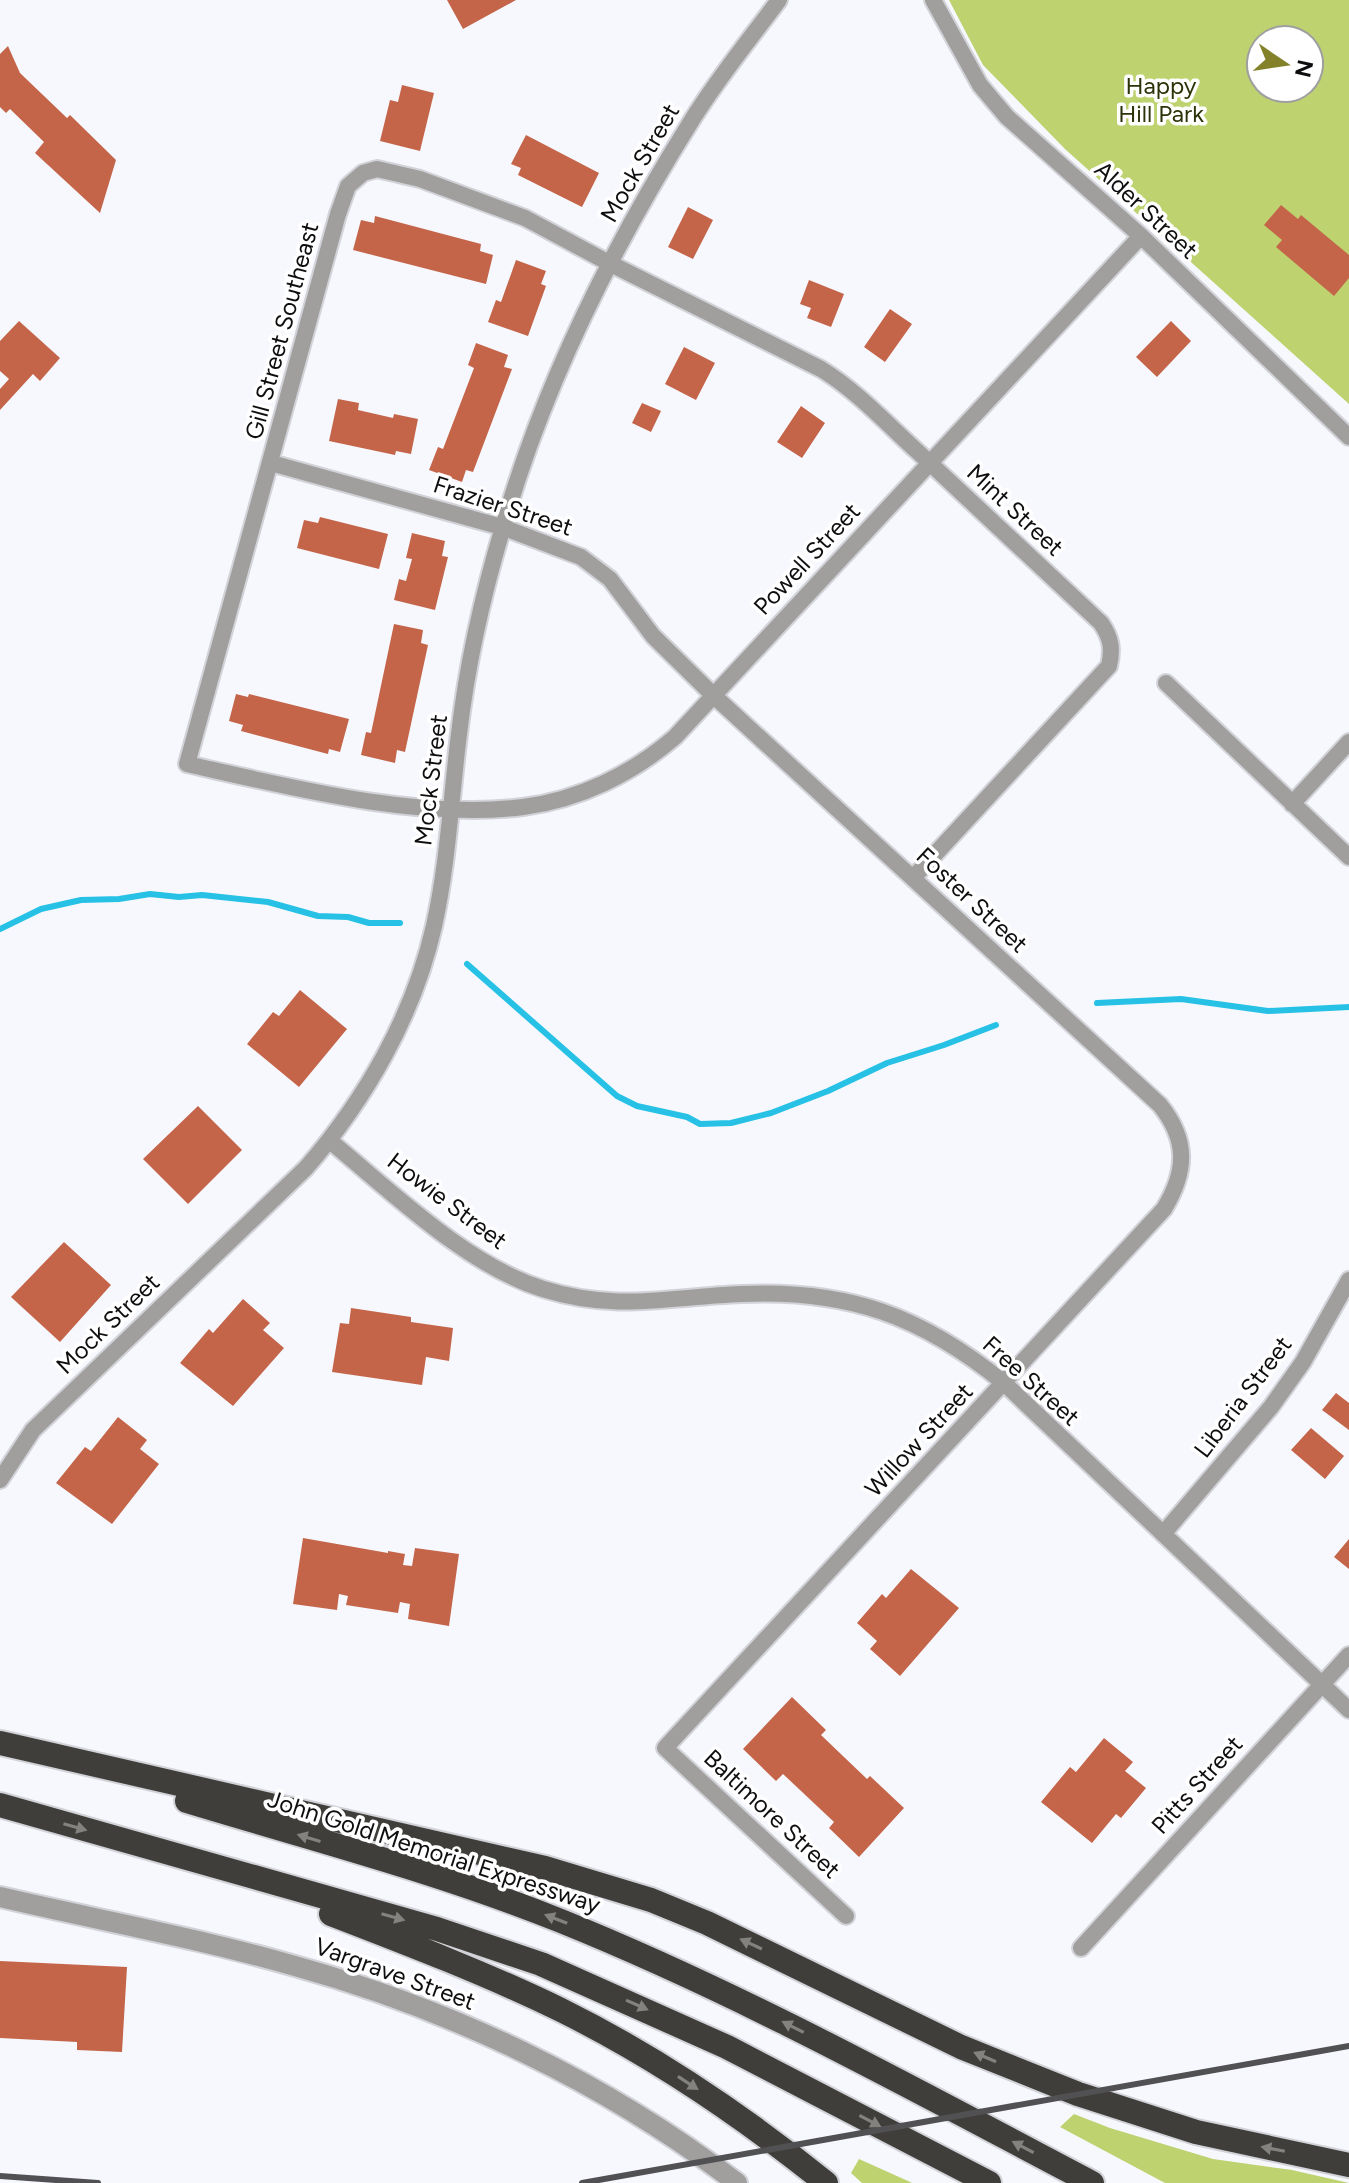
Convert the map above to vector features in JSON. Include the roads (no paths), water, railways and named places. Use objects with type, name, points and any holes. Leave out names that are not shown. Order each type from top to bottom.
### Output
[{"type":"highway","points":[[0,1744],[600,1883],[707,1923],[894,2015],[1021,2073],[1196,2132],[1349,2165]]},
{"type":"highway","name":"John Gold Memorial Expressway","points":[[0,1744],[437,1878],[557,1920],[684,1973],[748,2004],[1092,2183]]},
{"type":"highway","points":[[0,1805],[437,1929],[541,1964],[727,2047],[989,2183]]},
{"type":"highway","points":[[210,1866],[457,1964],[564,2011],[680,2077],[826,2183]]},
{"type":"street","name":"Mock Street","points":[[0,1480],[33,1430],[295,1179],[330,1141],[394,1038],[415,990],[434,927],[443,879],[459,730],[473,649],[502,527],[552,388],[609,263],[692,119],[779,0]]},
{"type":"street","name":"Alder Street","points":[[933,0],[980,85],[1007,117],[1141,236],[1349,437]]},
{"type":"street","name":"Gill Street Southeast","points":[[187,764],[348,186],[363,173],[377,169],[457,191],[525,218],[609,263]]},
{"type":"street","name":"Powell Street","points":[[187,764],[305,790],[451,809],[525,807],[593,789],[653,756],[675,737],[1141,236]]},
{"type":"street","name":"Mint Street","points":[[609,263],[836,378],[1101,623],[1110,635],[1112,652],[1109,666],[913,878]]},
{"type":"street","name":"Frazier Street","points":[[271,463],[502,527],[581,557],[610,579],[653,636],[713,695]]},
{"type":"street","points":[[1166,683],[1349,857]]},
{"type":"street","name":"Foster Street","points":[[713,695],[1160,1105],[1176,1127],[1181,1151]]},
{"type":"street","points":[[1292,804],[1349,742]]},
{"type":"street","name":"Howie Street","points":[[330,1141],[458,1245],[515,1279],[542,1289]]},
{"type":"street","name":"Willow Street","points":[[665,1748],[1164,1209],[1180,1176],[1181,1151]]},
{"type":"street","name":"Liberia Street","points":[[1163,1534],[1271,1407],[1303,1362],[1349,1280]]},
{"type":"street","name":"Free Street","points":[[542,1289],[627,1304],[742,1294],[797,1295],[852,1302],[919,1325],[970,1355],[1004,1383],[1349,1710]]},
{"type":"street","name":"Pitts Street","points":[[1081,1948],[1349,1655]]},
{"type":"street","name":"Baltimore Street","points":[[665,1748],[846,1916]]},
{"type":"street","name":"Vargrave Street","points":[[0,1897],[296,1966],[454,2021],[509,2045],[612,2099],[661,2129],[737,2183]]},
{"type":"waterway","points":[[0,929],[41,909],[81,900],[150,894],[179,897],[202,895],[268,902],[318,916],[348,917],[369,923],[400,923]]},
{"type":"waterway","points":[[467,964],[617,1096],[637,1106],[687,1117],[700,1124],[731,1123],[771,1113],[887,1063],[996,1025]]},
{"type":"waterway","points":[[1097,1003],[1181,999],[1268,1011],[1349,1007]]},
{"type":"railway","points":[[582,2183],[1349,2046]]},
{"type":"railway","points":[[0,2176],[98,2183]]},
{"type":"park label","name":"Happy Hill Park","points":[[1161,100]]}]
